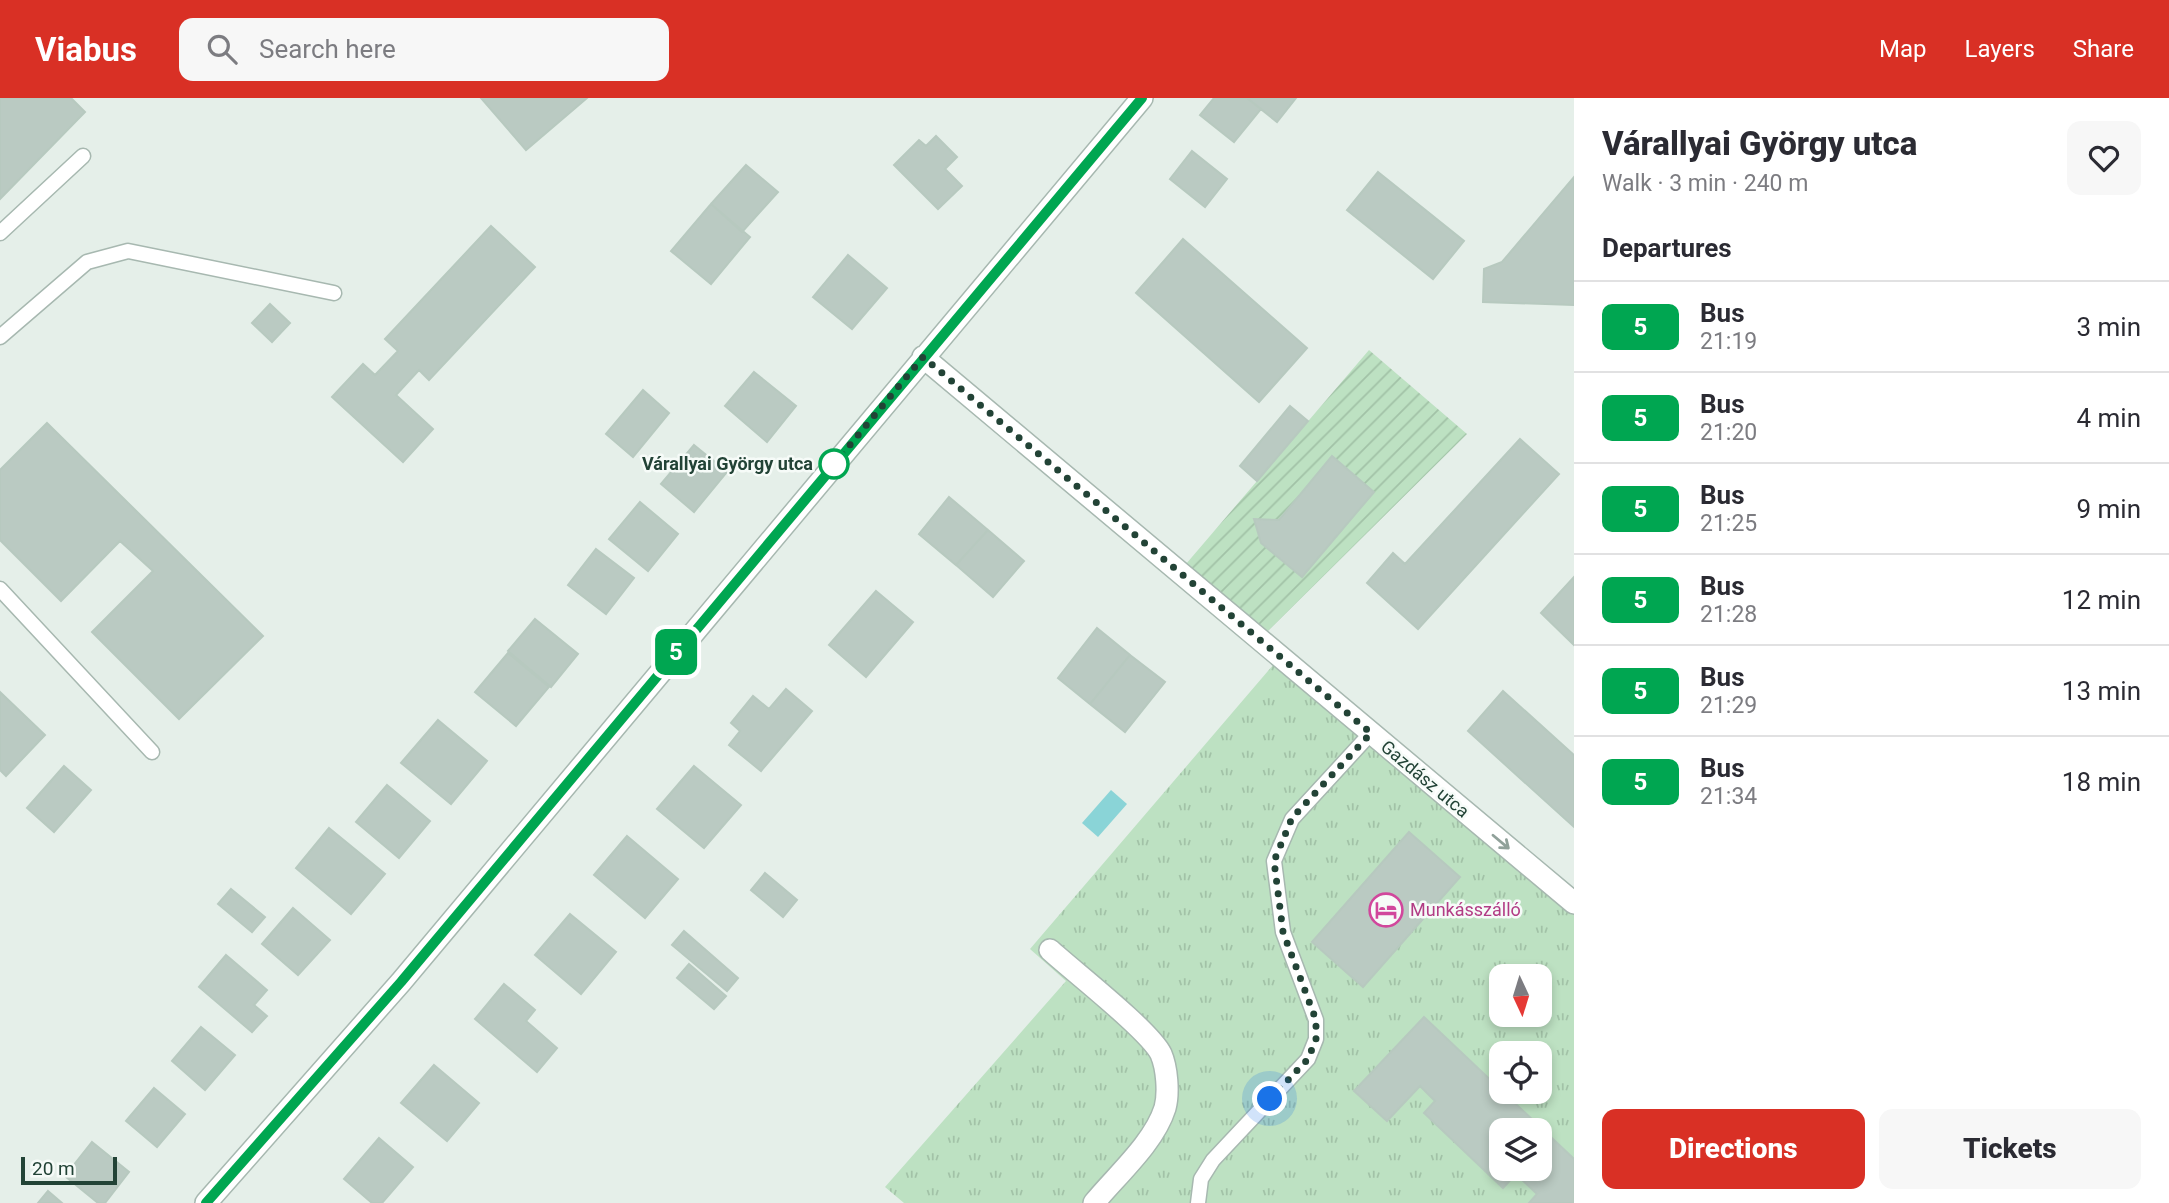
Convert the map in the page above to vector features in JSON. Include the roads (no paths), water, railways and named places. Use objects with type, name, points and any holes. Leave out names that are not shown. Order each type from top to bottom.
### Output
[{"type":"street","points":[[206,1203],[401,982],[1142,98]]},
{"type":"street","name":"Gazdász utca","points":[[923,357],[1574,903]]},
{"type":"street","points":[[1050,950],[1143,1033],[1161,1054],[1167,1084],[1165,1108],[1150,1136],[1094,1203]]},
{"type":"lane","points":[[0,233],[83,156]]},
{"type":"lane","points":[[0,337],[87,262],[128,251],[334,293]]},
{"type":"lane","points":[[0,589],[152,752]]},
{"type":"lane","points":[[1198,1203],[1201,1179],[1213,1160],[1308,1059],[1316,1039],[1316,1020],[1283,932],[1274,861],[1292,818],[1371,733]]},
{"type":"water","points":[[1111,790],[1127,804],[1098,837],[1082,823]]},
{"type":"place","name":"Várallyai György utca","points":[[834,464]]},
{"type":"place","name":"Munkásszálló","points":[[1386,910]]}]
